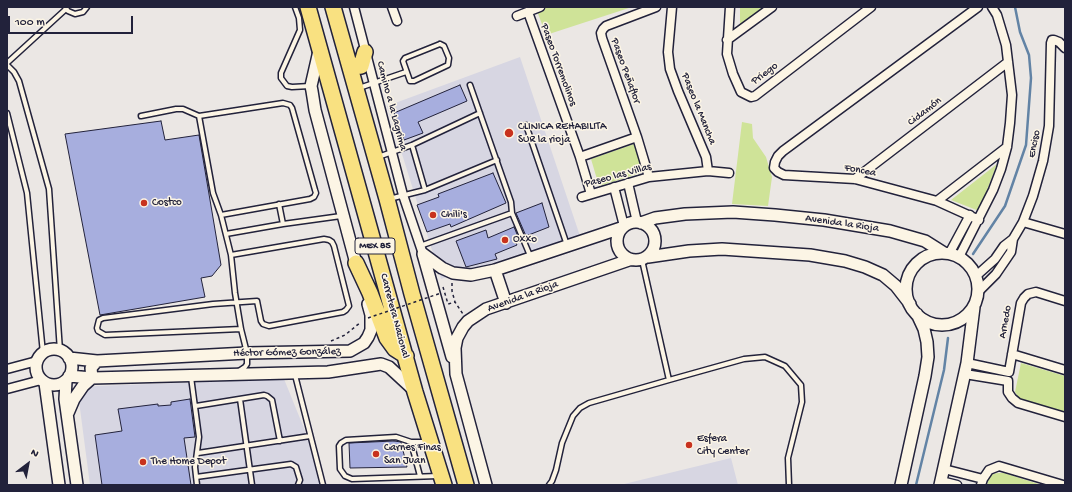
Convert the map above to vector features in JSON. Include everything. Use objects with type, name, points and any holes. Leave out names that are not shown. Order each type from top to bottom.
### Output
[{"type":"highway","name":"Carretera Nacional","points":[[308,7],[415,392],[443,480]]},
{"type":"highway","name":"Carretera Nacional","points":[[333,7],[466,485]]},
{"type":"highway","points":[[348,62],[354,67],[361,66],[365,52]]},
{"type":"highway","points":[[356,263],[370,293],[387,338],[395,349],[406,356]]},
{"type":"street","name":"Camino a la Lagrima","points":[[354,7],[403,195],[421,250]]},
{"type":"street","points":[[392,7],[398,21]]},
{"type":"street","points":[[517,16],[540,7]]},
{"type":"street","name":"Paseo Peñaflor","points":[[649,177],[637,136],[601,33],[602,29],[606,26],[656,7]]},
{"type":"street","name":"Paseo la Mancha","points":[[672,7],[668,52],[670,69],[706,157],[708,171]]},
{"type":"street","name":"Priego","points":[[730,7],[727,54],[733,74],[741,92],[746,96],[754,96],[871,7]]},
{"type":"street","points":[[727,40],[772,7]]},
{"type":"street","name":"Foncea","points":[[978,7],[783,151],[778,156],[774,168],[784,175],[855,179],[937,201],[979,220]]},
{"type":"street","points":[[950,255],[979,220],[998,176],[1007,147],[1012,95],[1006,45],[997,15],[992,7]]},
{"type":"street","name":"Paseo Torremolinos","points":[[528,12],[580,157],[591,194]]},
{"type":"street","name":"Enciso","points":[[1023,222],[1043,161],[1049,126],[1052,40],[1059,42],[1065,48]]},
{"type":"street","name":"Héctor Gómez González","points":[[69,358],[97,361],[247,353],[350,351],[364,343],[371,330],[371,315],[315,110],[311,86],[320,48]]},
{"type":"street","name":"Cidamón","points":[[855,179],[1008,62]]},
{"type":"street","points":[[580,157],[637,136]]},
{"type":"street","points":[[937,201],[1007,147]]},
{"type":"street","name":"Paseo las Villas","points":[[582,197],[649,177],[708,171],[729,173]]},
{"type":"street","points":[[628,183],[639,222]]},
{"type":"street","points":[[614,187],[623,227]]},
{"type":"street","name":"Avenida la Rioja","points":[[639,222],[685,214],[733,212],[824,220],[890,231],[925,241],[950,255]]},
{"type":"street","points":[[950,255],[970,215]]},
{"type":"street","points":[[421,250],[442,268],[453,273],[471,275],[495,270],[623,227],[633,222],[639,222],[651,229],[656,241],[652,253],[645,259]]},
{"type":"street","points":[[976,276],[995,259],[1004,246],[1013,239],[1023,222],[1065,234]]},
{"type":"street","points":[[623,227],[618,233],[617,246],[619,252],[629,260],[635,261],[689,251],[722,250],[810,255],[845,261],[865,267],[882,275],[896,286],[910,304],[924,329],[928,357],[901,485]]},
{"type":"street","points":[[978,292],[996,274],[1012,252],[1013,239]]},
{"type":"street","points":[[421,250],[456,374]]},
{"type":"street","points":[[910,304],[907,294],[907,283],[910,274],[916,265],[924,258],[934,254],[950,255],[969,265],[976,276],[978,292],[974,306],[966,369],[940,483],[957,485]]},
{"type":"street","name":"Avenida la Rioja","points":[[486,485],[456,374],[455,348],[457,338],[463,327],[468,321],[486,309],[629,260]]},
{"type":"street","points":[[495,270],[506,302]]},
{"type":"street","name":"Arnedo","points":[[966,369],[1009,372],[1021,302],[1024,298],[1032,292],[1036,292],[1065,301]]},
{"type":"street","points":[[916,314],[925,320],[936,324],[947,324],[958,321],[967,315],[974,306]]},
{"type":"street","points":[[7,369],[40,357],[54,350],[60,351],[69,358],[71,370],[68,378],[65,399],[78,485]]},
{"type":"street","points":[[1012,354],[1065,370]]},
{"type":"street","points":[[40,357],[36,367],[37,374],[43,381],[59,485]]},
{"type":"street","points":[[67,416],[74,399],[83,386],[92,378],[91,368],[97,361]]},
{"type":"street","name":"Héctor Gómez González","points":[[68,378],[340,371],[369,364],[381,364],[389,367],[415,392]]},
{"type":"street","points":[[966,369],[1008,381],[1008,392],[1018,403],[1065,418]]},
{"type":"street","points":[[7,389],[43,381],[56,385],[68,378]]},
{"type":"street","points":[[944,469],[982,482],[989,470],[999,466],[1063,485]]},
{"type":"lane","points":[[60,351],[49,189],[19,81],[7,64],[66,8],[71,13],[79,14],[87,7]]},
{"type":"lane","points":[[295,7],[300,24],[300,30],[281,73],[281,78],[287,86],[311,86]]},
{"type":"lane","points":[[440,44],[444,46],[449,58],[448,65],[414,81],[410,81],[406,72],[403,61],[405,58],[440,44]]},
{"type":"lane","points":[[356,89],[406,72]]},
{"type":"lane","points":[[470,85],[511,202],[512,213],[532,258]]},
{"type":"lane","points":[[141,116],[176,109],[183,109],[199,116],[283,103],[290,105],[294,114],[316,193],[310,199],[222,215]]},
{"type":"lane","points":[[7,113],[28,193],[40,357]]},
{"type":"lane","points":[[375,158],[412,145],[480,113]]},
{"type":"lane","points":[[199,116],[213,193],[222,215],[231,254],[241,329],[248,360],[245,367],[235,374]]},
{"type":"lane","points":[[526,126],[567,246]]},
{"type":"lane","points":[[412,145],[426,190]]},
{"type":"lane","points":[[387,199],[426,190],[497,160]]},
{"type":"lane","points":[[279,204],[283,224]]},
{"type":"lane","points":[[421,250],[512,213]]},
{"type":"lane","points":[[226,234],[283,224],[344,216]]},
{"type":"lane","points":[[231,254],[324,239],[329,240],[334,246],[349,306],[343,312],[269,326],[263,324],[261,321],[257,301],[213,304],[103,318],[100,320],[96,328],[105,335],[241,329]]},
{"type":"lane","points":[[645,259],[669,380]]},
{"type":"lane","points":[[549,485],[556,470],[562,443],[573,416],[580,408],[589,403],[744,359],[765,358],[786,366],[801,385],[802,402],[788,458],[789,485]]},
{"type":"lane","points":[[294,372],[323,485]]},
{"type":"lane","points":[[191,375],[199,437],[195,467],[196,485]]},
{"type":"lane","points":[[196,406],[264,395],[270,397],[272,400],[280,440]]},
{"type":"lane","points":[[240,399],[252,485]]},
{"type":"lane","points":[[198,453],[310,436]]},
{"type":"lane","points":[[432,442],[411,442],[396,437],[343,441],[339,446],[338,451],[340,469],[344,476],[352,479],[420,476],[443,480]]},
{"type":"lane","points":[[411,442],[420,476]]},
{"type":"lane","points":[[196,477],[291,464],[296,467],[300,480],[298,485]]},
{"type":"path","points":[[453,273],[452,291],[455,302],[468,321]]},
{"type":"path","points":[[368,318],[441,292]]},
{"type":"path","points":[[331,342],[345,335],[361,322]]},
{"type":"shaded area","points":[[520,57],[580,236],[441,279],[387,106]]},
{"type":"shaded area","points":[[284,379],[327,485],[90,485],[79,401],[83,393],[90,387]]},
{"type":"shaded area","points":[[731,458],[738,485],[620,485]]},
{"type":"green space","points":[[548,7],[632,7],[546,35],[537,11]]},
{"type":"green space","points":[[740,7],[765,7],[740,25]]},
{"type":"green space","points":[[742,122],[752,124],[753,138],[766,157],[772,177],[768,206],[732,204]]},
{"type":"green space","points":[[634,144],[644,172],[599,186],[591,159]]},
{"type":"green space","points":[[997,164],[979,211],[951,200]]},
{"type":"green space","points":[[1021,363],[1065,376],[1065,413],[1020,399],[1015,392]]},
{"type":"green space","points":[[1004,473],[1042,485],[987,485],[992,474]]},
{"type":"building","points":[[460,85],[467,101],[418,122],[423,133],[404,140],[394,113]]},
{"type":"building","name":"Costco","points":[[161,121],[165,140],[199,135],[221,265],[212,276],[201,278],[205,297],[100,315],[65,134]]},
{"type":"building","points":[[493,173],[506,203],[451,227],[450,224],[427,232],[417,205],[439,197],[438,194]]},
{"type":"building","points":[[542,203],[549,227],[526,236],[516,213]]},
{"type":"building","points":[[514,227],[519,239],[515,241],[517,245],[495,254],[497,259],[466,267],[456,241],[486,230],[488,238]]},
{"type":"building","name":"The Home Depot","points":[[190,399],[195,437],[184,438],[191,485],[102,485],[95,435],[122,431],[118,409],[158,404],[158,406],[171,405],[171,402]]},
{"type":"building","name":"Carnes Finas San Juan","points":[[401,442],[407,467],[350,468],[349,443]]},
{"type":"waterway","points":[[973,254],[1005,206],[1026,145],[1031,78],[1029,55],[1020,32],[1015,7]]},
{"type":"waterway","points":[[916,485],[944,370],[948,338]]},
{"type":"place","name":"CLINICA REHABILITA SUR la rioja","points":[[509,133]]},
{"type":"place","name":"Costco","points":[[144,203]]},
{"type":"place","name":"Chili's","points":[[433,215]]},
{"type":"place","name":"Oxxo","points":[[505,240]]},
{"type":"place","name":"Esfera City Center","points":[[689,445]]},
{"type":"place","name":"Carnes Finas San Juan","points":[[376,454]]},
{"type":"place","name":"The Home Depot","points":[[143,462]]}]
